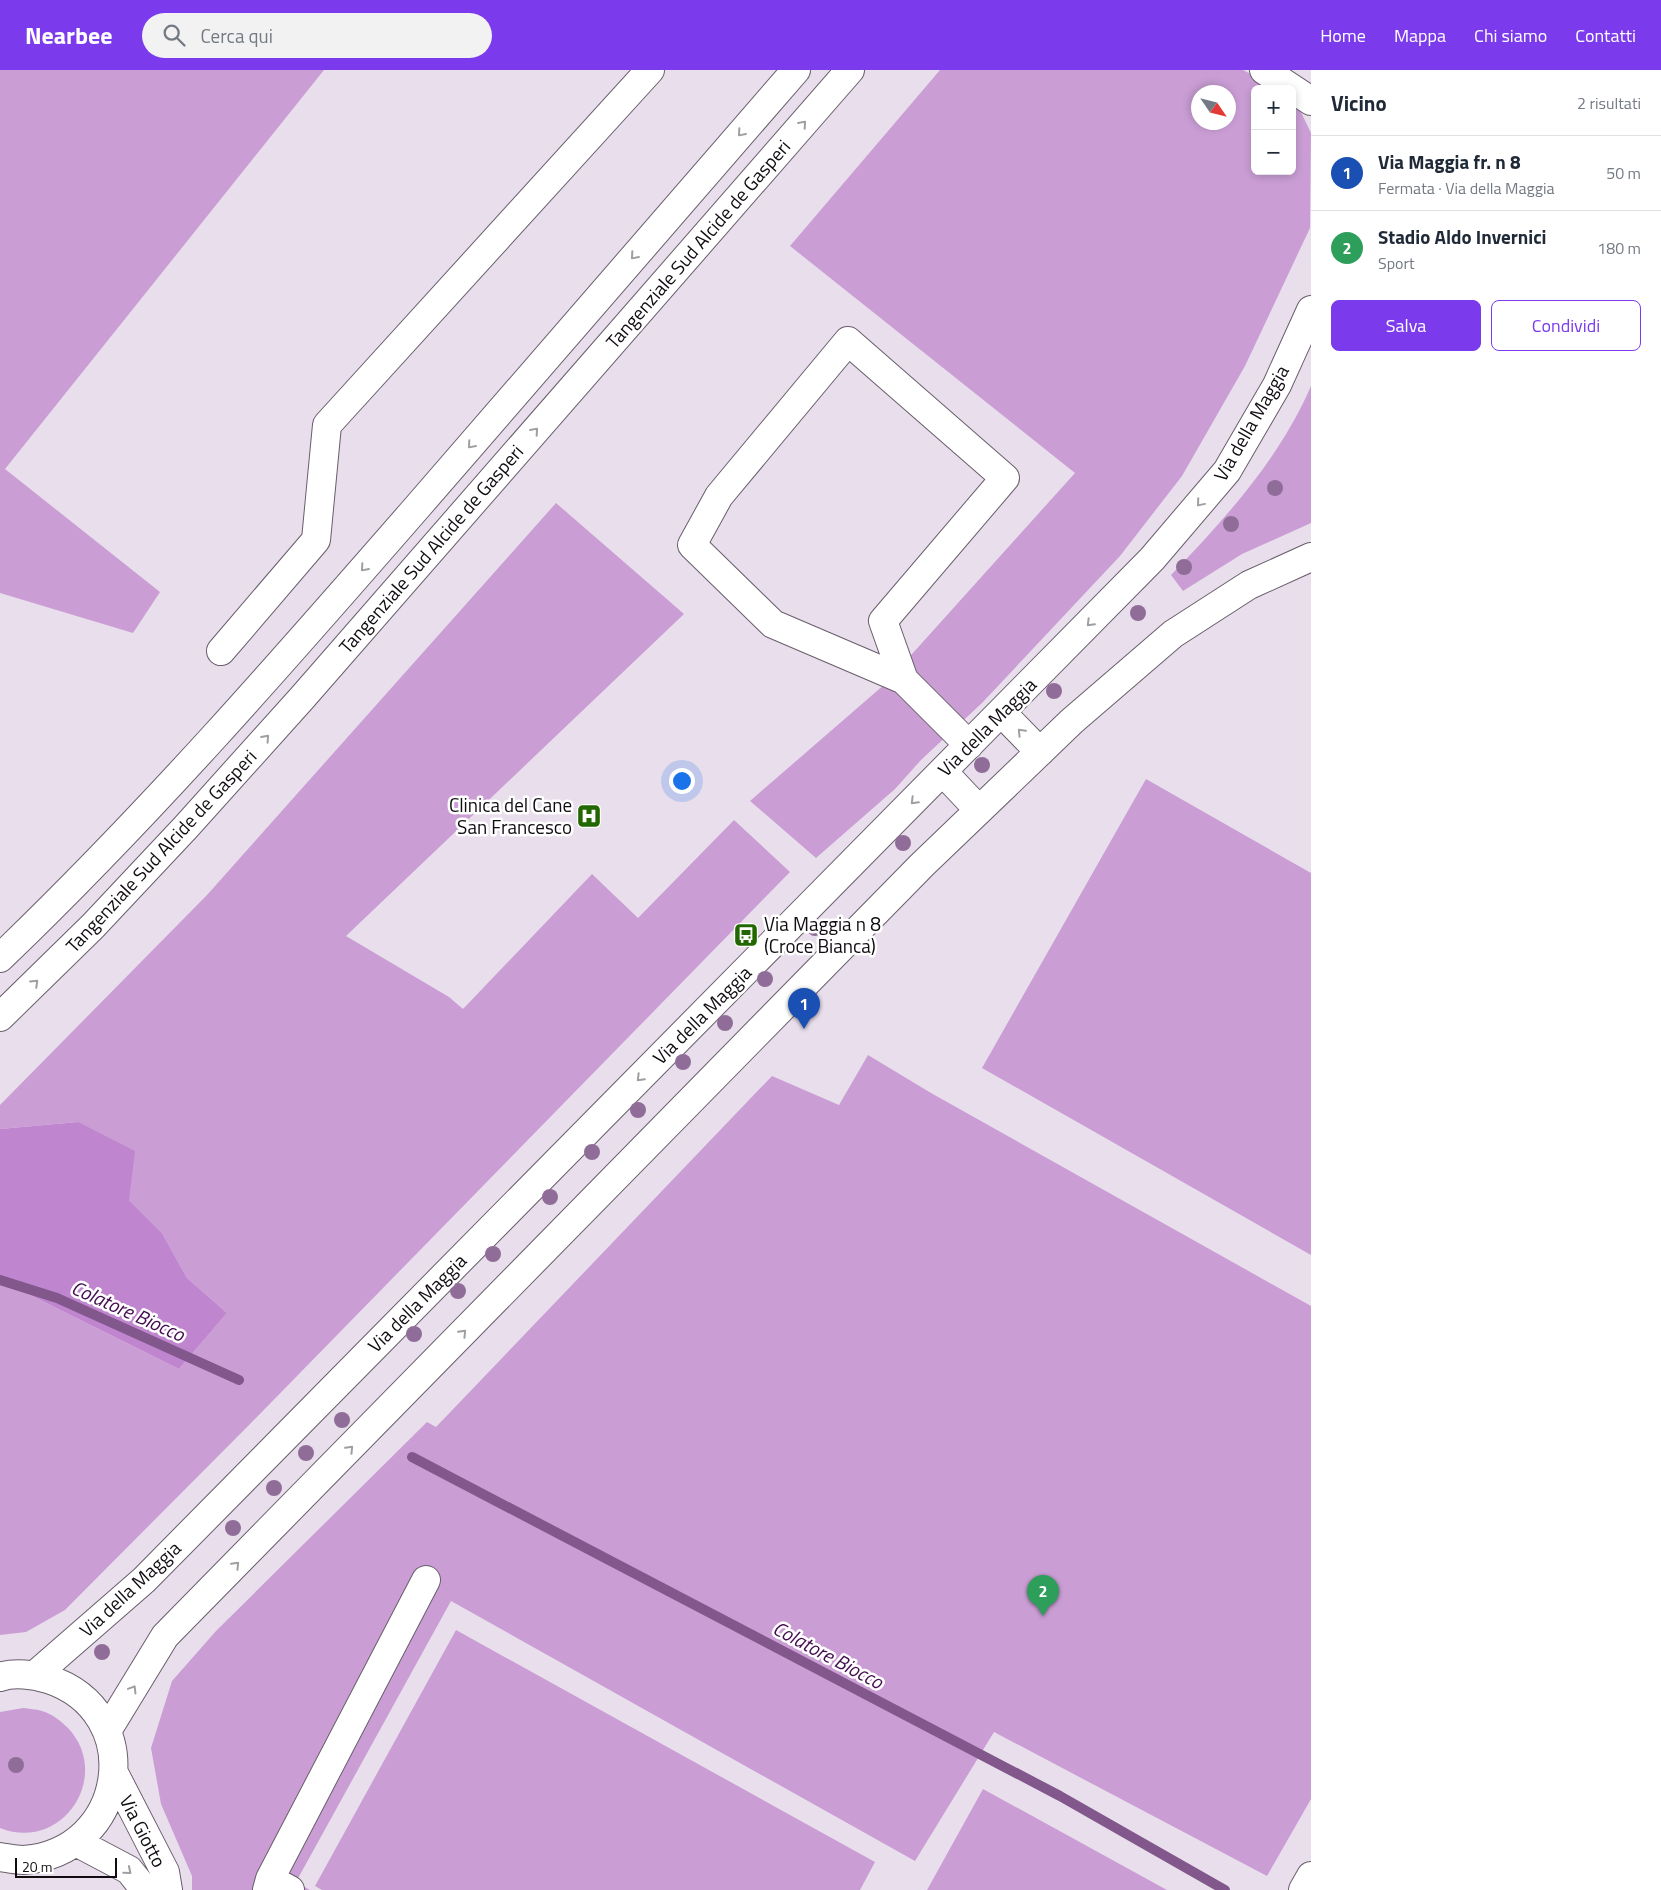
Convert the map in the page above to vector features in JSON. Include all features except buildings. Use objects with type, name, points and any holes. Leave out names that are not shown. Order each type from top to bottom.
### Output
[{"type":"main road","points":[[221,650],[316,540],[327,425],[650,70]]},
{"type":"main road","name":"Tangenziale Sud Alcide de Gasperi","points":[[0,958],[61,899],[142,815],[274,672],[796,70]]},
{"type":"main road","name":"Tangenziale Sud Alcide de Gasperi","points":[[0,1017],[93,926],[186,827],[315,683],[850,70]]},
{"type":"main road","points":[[1264,70],[1311,101]]},
{"type":"main road","name":"Via della Maggia","points":[[35,1675],[144,1580],[1152,559],[1227,471],[1277,385],[1311,310]]},
{"type":"main road","points":[[904,680],[883,621],[1005,478],[848,341],[719,496],[692,545],[773,624],[904,680],[969,745]]},
{"type":"main road","points":[[107,1731],[165,1636],[922,865],[1072,722],[1174,634],[1249,585],[1311,557]]},
{"type":"main road","points":[[1001,712],[1040,752]]},
{"type":"main road","points":[[943,772],[979,810]]},
{"type":"main road","points":[[276,1886],[426,1580]]},
{"type":"main road","points":[[0,1880],[10,1858],[50,1856],[76,1842],[95,1823],[108,1799],[114,1773],[113,1751],[107,1731],[90,1704],[65,1684],[35,1675],[1,1676]]},
{"type":"main road","name":"Via Giotto","points":[[114,1773],[165,1872],[168,1890]]},
{"type":"main road","name":"Via Giotto","points":[[76,1842],[129,1870],[145,1890]]},
{"type":"main road","points":[[1303,1890],[1311,1876]]},
{"type":"shaded area","points":[[0,70],[324,70],[5,469],[160,592],[133,633],[0,593]]},
{"type":"shaded area","points":[[940,70],[1243,70],[1271,85],[1251,85],[1251,175],[1296,175],[1296,106],[1300,110],[1311,133],[1310,228],[1245,366],[1182,476],[1120,556],[982,703],[921,760],[895,789],[816,858],[750,801],[885,684],[1075,473],[790,246]]},
{"type":"shaded area","points":[[1311,386],[1311,523],[1242,554],[1183,591],[1171,575],[1231,510],[1250,486],[1284,438]]},
{"type":"shaded area","points":[[556,503],[684,614],[346,936],[449,997],[463,1009],[592,874],[638,918],[734,820],[790,872],[250,1424],[65,1610],[26,1632],[0,1635],[0,1280],[179,1369],[227,1313],[187,1278],[162,1233],[129,1200],[78,1122],[0,1129],[0,1105],[207,895]]},
{"type":"shaded area","points":[[1146,779],[1311,873],[1311,1255],[982,1068]]},
{"type":"shaded area","points":[[868,1055],[931,1093],[1311,1306],[1311,1799],[1267,1876],[994,1732],[915,1861],[451,1601],[296,1882],[310,1890],[192,1890],[192,1876],[161,1804],[151,1748],[172,1681],[216,1631],[427,1422],[436,1427],[772,1076],[839,1105]]},
{"type":"shaded area","points":[[78,1122],[135,1151],[129,1200],[162,1233],[187,1278],[227,1313],[179,1369],[0,1280],[0,1129]]},
{"type":"shaded area","points":[[456,1630],[875,1862],[860,1890],[322,1890],[315,1886]]},
{"type":"shaded area","points":[[23,1708],[46,1712],[65,1725],[81,1747],[85,1767],[83,1787],[74,1805],[61,1820],[43,1830],[23,1833],[0,1828],[0,1712]]},
{"type":"shaded area","points":[[983,1789],[1167,1890],[927,1890]]},
{"type":"waterway","name":"Colatore Biocco","points":[[0,1280],[57,1298],[239,1380]]},
{"type":"waterway","name":"Colatore Biocco","points":[[412,1457],[1060,1796],[1225,1890]]},
{"type":"place","name":"Clinica del Cane San Francesco","points":[[589,816]]},
{"type":"place","name":"Via Maggia n 8 (Croce Bianca)","points":[[746,935]]},
{"type":"place","name":"Via Maggia fr. n 8","points":[[804,1029]]},
{"type":"place","name":"Stadio Aldo Invernici","points":[[1043,1616]]}]
